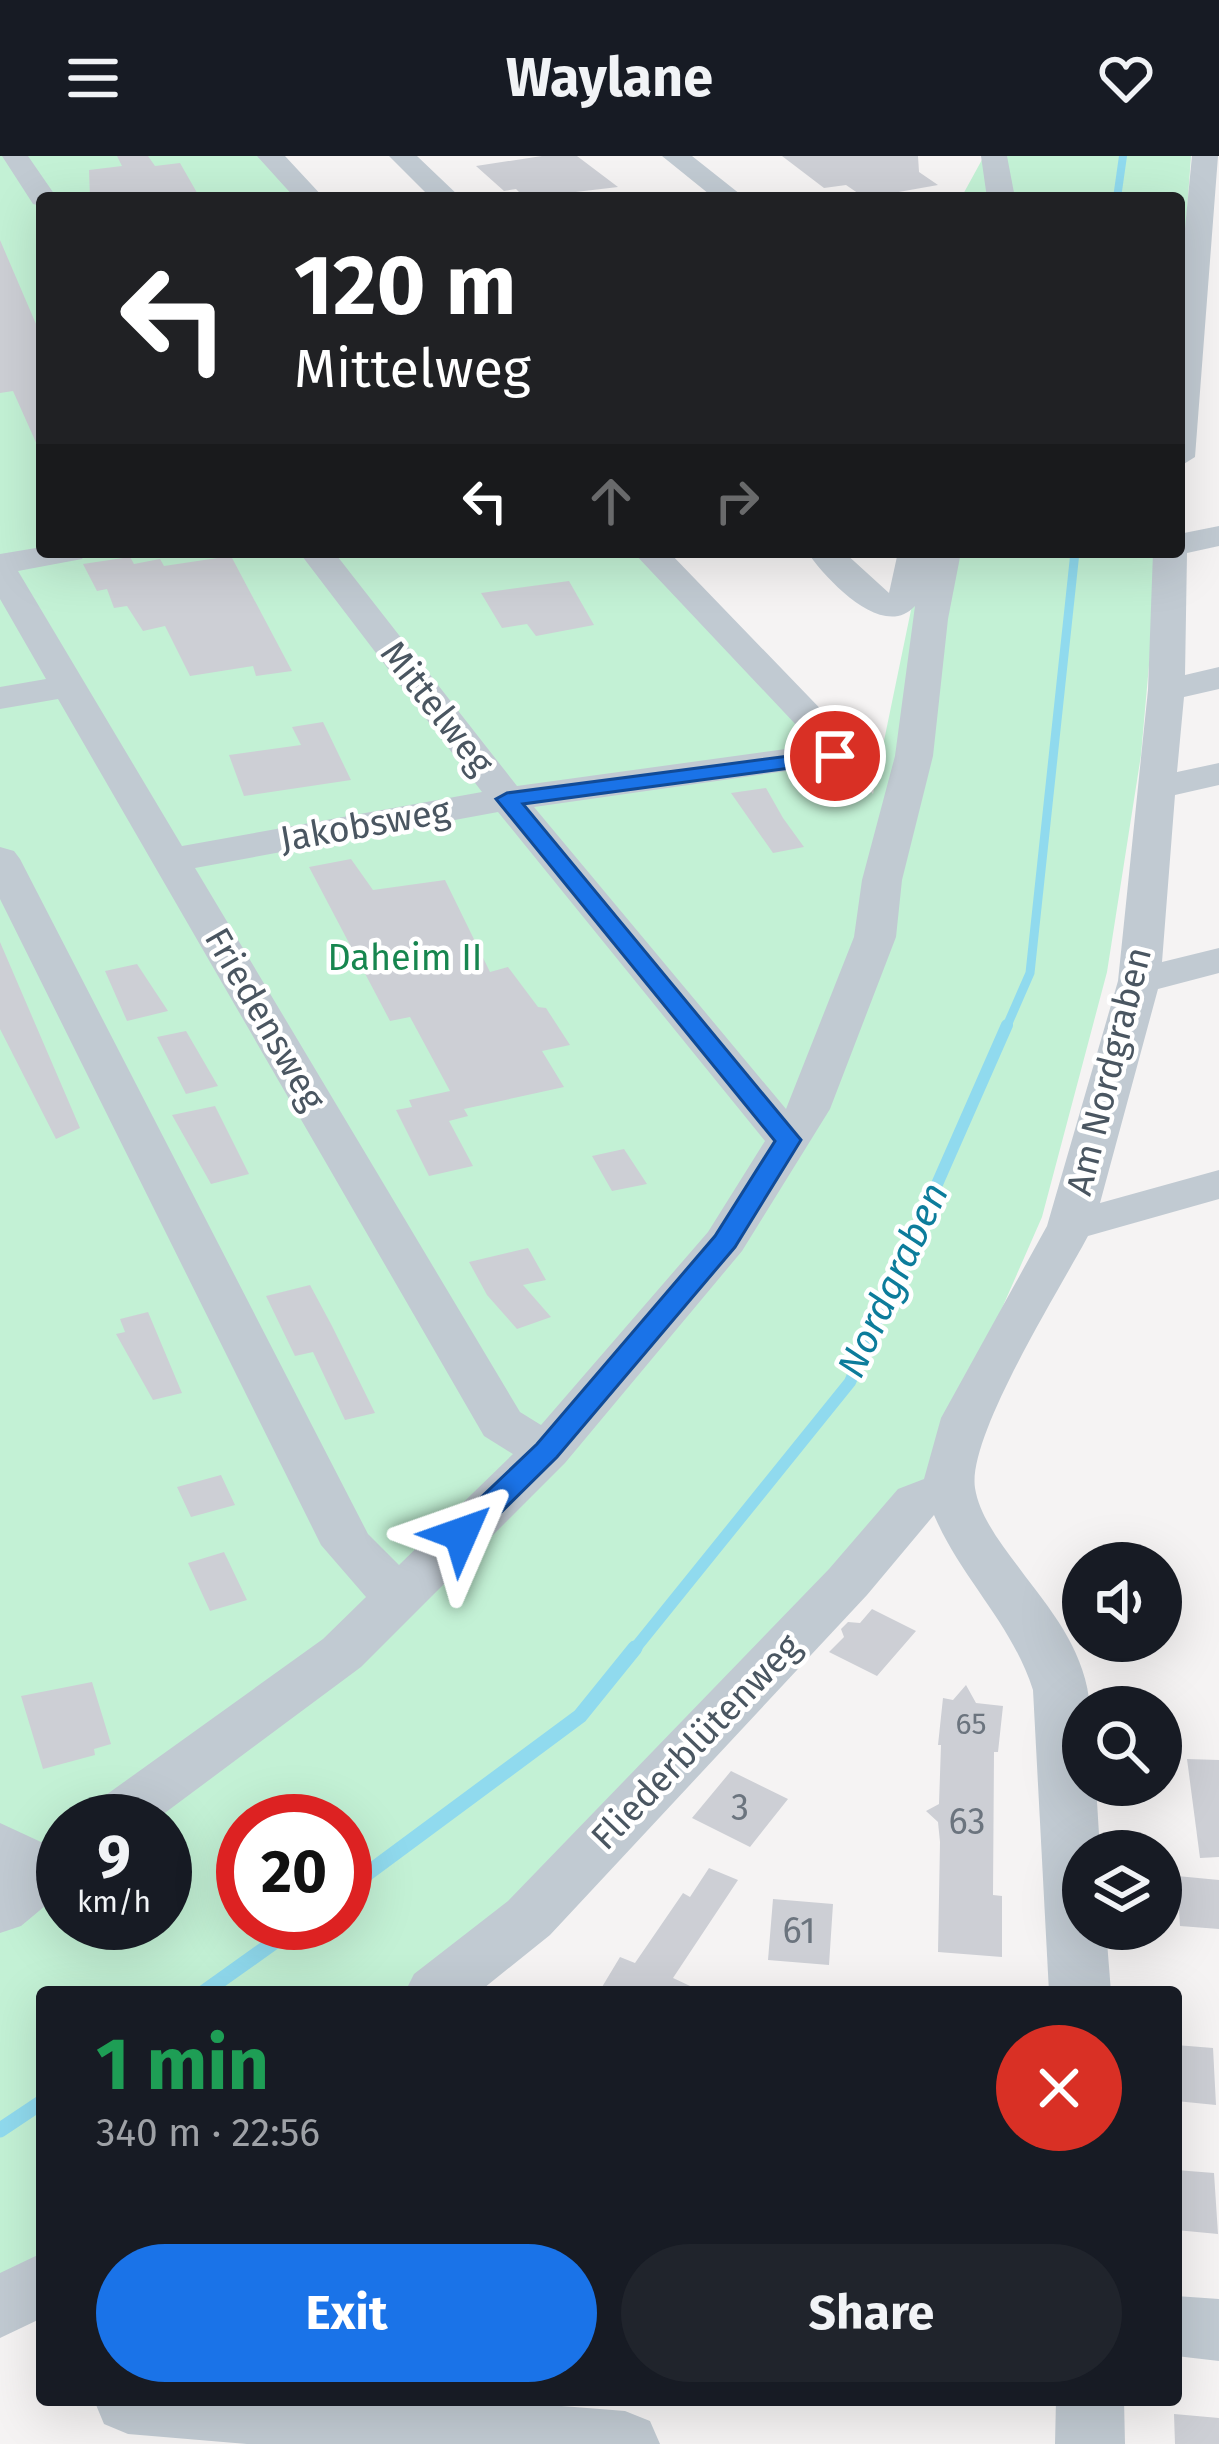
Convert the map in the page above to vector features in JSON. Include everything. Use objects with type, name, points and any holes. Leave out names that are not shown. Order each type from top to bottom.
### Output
[{"type":"street","points":[[15,156],[39,192]]},
{"type":"street","points":[[270,156],[304,192]]},
{"type":"street","points":[[403,156],[441,192]]},
{"type":"street","points":[[675,156],[723,192]]},
{"type":"street","points":[[994,156],[1000,192]]},
{"type":"street","points":[[1185,409],[1205,309],[1209,218],[1205,156]]},
{"type":"street","points":[[1185,419],[1219,412]]},
{"type":"street","points":[[1185,543],[1219,536]]},
{"type":"street","points":[[0,566],[40,558]]},
{"type":"street","name":"Mittelweg","points":[[321,558],[507,799],[788,1140]]},
{"type":"street","name":"Jakobsweg","points":[[172,860],[507,799],[843,752],[656,558]]},
{"type":"street","points":[[830,558],[878,602],[894,608],[907,594],[914,558]]},
{"type":"street","points":[[149,1794],[342,1653],[547,1450],[725,1241],[808,1109],[875,937],[882,880],[914,756],[943,558]]},
{"type":"street","name":"Am Nordgraben","points":[[949,1489],[951,1462],[966,1418],[1070,1226],[1139,981],[1159,788],[1170,558]]},
{"type":"street","name":"Friedensweg","points":[[0,566],[502,1424],[547,1450]]},
{"type":"street","points":[[1166,690],[1219,678]]},
{"type":"street","points":[[0,698],[68,686]]},
{"type":"street","points":[[1159,788],[1219,774]]},
{"type":"street","points":[[0,859],[347,1545],[397,1595]]},
{"type":"street","points":[[1139,981],[1219,960]]},
{"type":"street","points":[[1070,1226],[1219,1184]]},
{"type":"street","points":[[949,1489],[974,1546],[1045,1642],[1061,1690],[1080,1986]]},
{"type":"street","name":"Fliederblütenweg","points":[[444,1986],[529,1918],[848,1582],[916,1502],[949,1489]]},
{"type":"street","points":[[0,2308],[36,2287]]},
{"type":"street","points":[[1182,2327],[1219,2330]]},
{"type":"street","points":[[1090,2406],[1090,2444]]},
{"type":"street","points":[[125,2415],[626,2444]]},
{"type":"green space","name":"Daheim II","points":[[0,156],[265,156],[299,192],[36,192],[36,558],[648,558],[873,794],[922,558],[1158,558],[1141,755],[1107,972],[1042,1217],[956,1413],[936,1481],[512,1902],[414,1986],[36,1986],[36,2271],[0,2292]]},
{"type":"green space","points":[[984,156],[1191,156],[1185,238],[1185,192],[964,192]]},
{"type":"building","points":[[117,156],[148,156],[155,166],[180,163],[197,192],[90,192],[89,170],[122,166]]},
{"type":"building","points":[[577,156],[618,187],[504,191],[476,166]]},
{"type":"building","points":[[782,156],[918,156],[919,172],[938,185],[899,192],[856,192],[846,185],[824,188]]},
{"type":"building","points":[[0,240],[36,324],[36,443],[13,391],[0,393]]},
{"type":"building","points":[[131,558],[134,564],[160,559],[164,566],[232,558],[292,671],[256,676],[253,666],[190,676],[165,626],[143,631],[127,606],[114,608],[107,589],[97,591],[83,564]]},
{"type":"building","points":[[569,581],[594,625],[536,636],[527,624],[502,628],[481,593]]},
{"type":"building","points":[[323,722],[351,780],[244,796],[229,755],[301,745],[292,727]]},
{"type":"building","points":[[766,788],[804,847],[773,853],[731,793]]},
{"type":"building","points":[[351,859],[373,890],[445,880],[490,972],[508,967],[538,1007],[546,1008],[570,1045],[542,1051],[564,1087],[464,1109],[468,1116],[449,1121],[473,1166],[429,1176],[396,1110],[412,1107],[409,1100],[450,1091],[410,1017],[390,1021],[309,867]]},
{"type":"building","points":[[0,942],[80,1128],[56,1139],[0,1029]]},
{"type":"building","points":[[137,964],[168,1011],[127,1021],[105,971]]},
{"type":"building","points":[[186,1031],[218,1086],[186,1094],[157,1037]]},
{"type":"building","points":[[215,1106],[249,1174],[211,1184],[172,1115]]},
{"type":"building","points":[[624,1149],[647,1184],[612,1191],[592,1156]]},
{"type":"building","points":[[528,1248],[546,1280],[523,1285],[551,1317],[517,1329],[487,1295],[469,1262]]},
{"type":"building","points":[[310,1285],[375,1413],[345,1420],[313,1352],[295,1356],[266,1296]]},
{"type":"building","points":[[148,1312],[182,1393],[153,1400],[116,1334],[125,1332],[120,1319]]},
{"type":"building","points":[[221,1475],[235,1505],[191,1517],[177,1487]]},
{"type":"building","points":[[224,1552],[247,1600],[210,1611],[188,1563]]},
{"type":"building","points":[[872,1609],[916,1631],[877,1676],[829,1652],[844,1637],[841,1629],[848,1622],[860,1623]]},
{"type":"building","points":[[92,1682],[111,1744],[94,1749],[95,1755],[43,1769],[21,1696]]},
{"type":"building","points":[[966,1685],[976,1703],[1003,1706],[998,1752],[994,1752],[993,1895],[1002,1896],[1002,1957],[938,1952],[940,1842],[938,1822],[926,1811],[939,1804],[943,1698],[953,1700]]},
{"type":"building","points":[[1187,1759],[1219,1760],[1219,1857],[1200,1858]]},
{"type":"building","points":[[731,1771],[788,1799],[750,1847],[692,1818]]},
{"type":"building","points":[[709,1868],[738,1880],[673,1978],[690,1986],[603,1986],[620,1957],[635,1963],[683,1893],[690,1897]]},
{"type":"building","points":[[1182,1876],[1219,1880],[1219,1929],[1182,1926]]},
{"type":"building","points":[[773,1899],[833,1904],[829,1965],[768,1960]]},
{"type":"building","points":[[1182,2045],[1213,2048],[1216,2105],[1182,2102]]},
{"type":"building","points":[[1182,2170],[1214,2173],[1218,2234],[1182,2231]]},
{"type":"building","points":[[1174,2414],[1219,2418],[1219,2444],[1175,2444]]},
{"type":"waterway","name":"Nordgraben","points":[[1118,192],[1123,156]]},
{"type":"waterway","name":"Nordgraben","points":[[1006,1028],[1030,973],[1074,558]]},
{"type":"waterway","name":"Nordgraben","points":[[633,1651],[850,1382],[1007,1025]]},
{"type":"waterway","name":"Nordgraben","points":[[372,1870],[580,1716],[635,1648]]},
{"type":"waterway","name":"Nordgraben","points":[[212,1986],[263,1950]]},
{"type":"waterway","name":"Nordgraben","points":[[0,2130],[36,2106]]},
{"type":"route","points":[[461,1534],[547,1450],[725,1241],[788,1140],[507,799],[835,756]]}]
